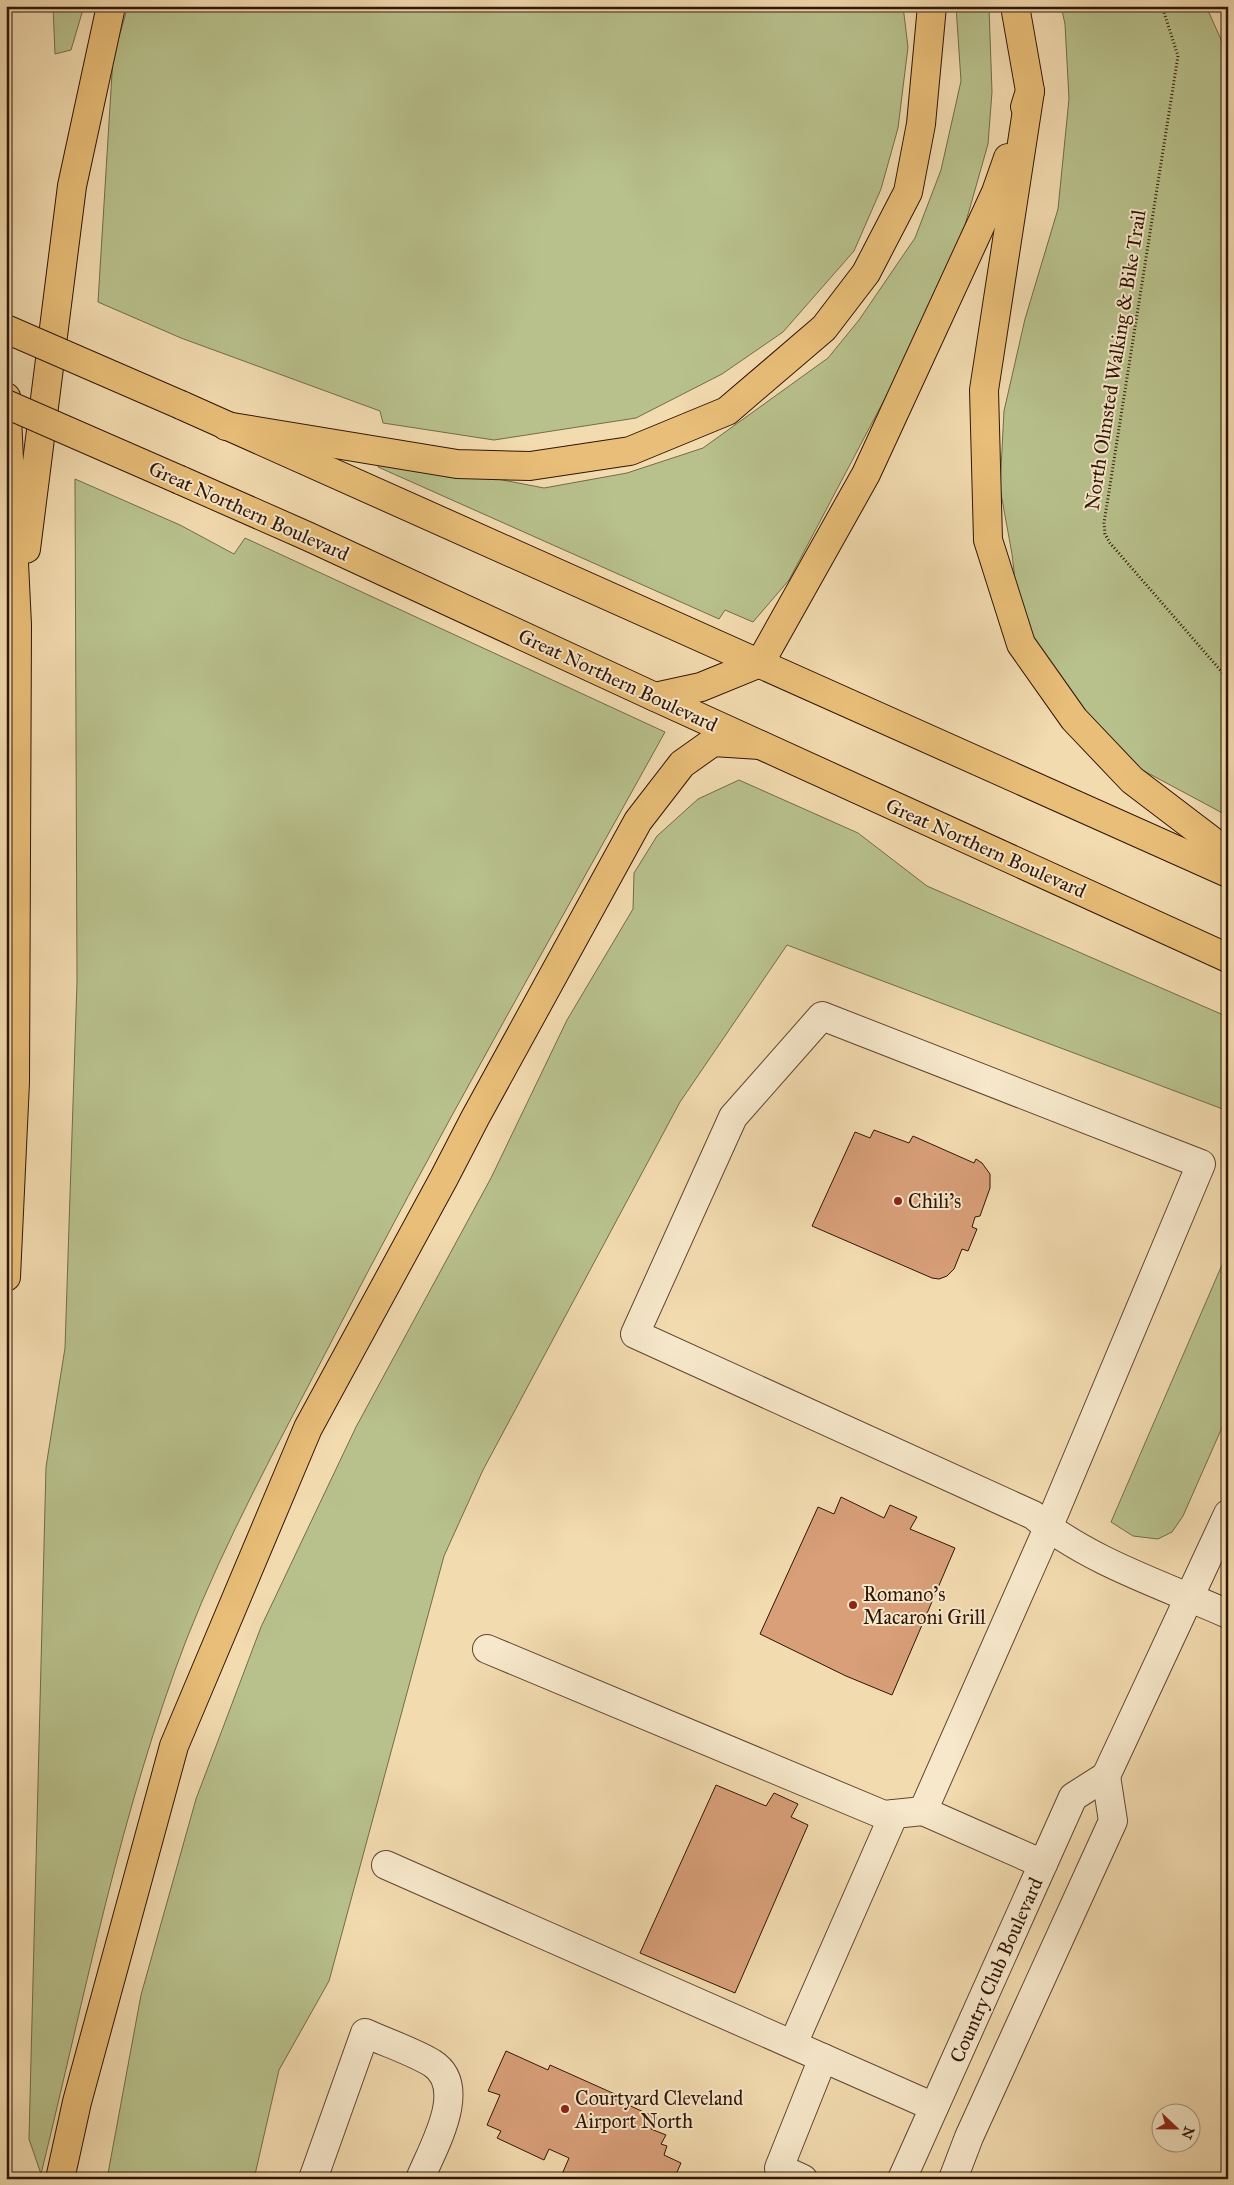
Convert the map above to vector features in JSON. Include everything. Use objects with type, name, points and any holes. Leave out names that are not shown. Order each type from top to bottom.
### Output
[{"type":"main road","points":[[16,625],[72,186],[111,6]]},
{"type":"main road","points":[[226,426],[457,464],[530,466],[630,451],[727,411],[824,328],[866,273],[908,192],[921,124],[932,6]]},
{"type":"main road","points":[[1015,6],[1030,91],[984,390],[988,540],[1021,644],[1074,719],[1132,780],[1228,853]]},
{"type":"main road","points":[[655,697],[702,687],[760,663],[866,474],[996,192],[1030,91]]},
{"type":"main road","points":[[6,329],[181,405],[1228,873]]},
{"type":"main road","points":[[6,397],[16,625],[15,1082],[6,1277]]},
{"type":"main road","name":"Great Northern Boulevard","points":[[6,404],[307,536],[1228,958]]},
{"type":"main road","points":[[60,2179],[77,2102],[174,1746],[308,1428],[440,1186],[479,1109],[638,821],[682,764],[713,742],[760,745]]},
{"type":"street","points":[[923,1811],[1048,1528],[1201,1164],[822,1016],[733,1117],[634,1334],[1033,1515],[1048,1528],[1081,1549],[1228,1614]]},
{"type":"street","points":[[953,2179],[969,2137],[1113,1822],[1106,1776],[1228,1514]]},
{"type":"street","points":[[487,1649],[884,1815],[923,1811],[1044,1864]]},
{"type":"street","name":"Country Club Boulevard","points":[[902,2179],[1074,1796],[1106,1776]]},
{"type":"street","points":[[793,2044],[894,1814]]},
{"type":"street","points":[[386,1865],[934,2107]]},
{"type":"street","points":[[313,2179],[365,2034],[433,2064],[445,2077],[449,2110],[420,2179]]},
{"type":"street","points":[[786,2175],[823,2058]]},
{"type":"path","name":"North Olmsted Walking & Bike Trail","points":[[1162,6],[1178,56],[1104,529],[1110,543],[1228,679]]},
{"type":"green space","points":[[53,6],[84,6],[71,50],[55,54]]},
{"type":"green space","points":[[128,6],[903,6],[908,47],[898,128],[881,189],[854,251],[783,332],[722,374],[636,418],[494,440],[383,423],[380,411],[181,338],[98,302],[113,57]]},
{"type":"green space","points":[[956,6],[989,8],[992,92],[988,144],[965,225],[945,279],[891,387],[789,580],[753,622],[725,610],[719,619],[378,467],[384,457],[544,488],[627,473],[703,448],[828,358],[859,320],[915,238],[941,170],[961,81]]},
{"type":"green space","points":[[1061,6],[1206,6],[1228,55],[1228,816],[1118,757],[1045,659],[1019,614],[1012,554],[1000,488],[1004,411],[1025,319],[1058,209],[1069,99],[1065,24]]},
{"type":"green space","points":[[75,479],[180,525],[234,554],[245,538],[665,732],[451,1118],[367,1274],[253,1493],[202,1601],[164,1703],[123,1836],[41,2174],[29,2139],[46,1467],[65,1348],[77,982]]},
{"type":"green space","points":[[739,780],[858,833],[927,886],[1228,1017],[1228,1111],[787,945],[680,1102],[483,1470],[444,1556],[329,1981],[279,2070],[254,2179],[107,2179],[141,1995],[196,1799],[261,1627],[356,1427],[491,1178],[567,1020],[633,909],[634,873],[657,836],[698,799]]},
{"type":"green space","points":[[1228,1251],[1228,1414],[1183,1516],[1172,1532],[1158,1539],[1133,1536],[1111,1522]]},
{"type":"building","points":[[874,1130],[909,1143],[913,1136],[974,1163],[976,1159],[982,1163],[990,1174],[990,1188],[980,1216],[975,1217],[972,1227],[977,1229],[968,1251],[962,1249],[954,1269],[947,1276],[939,1279],[932,1278],[812,1226],[855,1132],[870,1138]]},
{"type":"building","points":[[841,1497],[884,1518],[890,1505],[917,1517],[910,1529],[955,1548],[892,1695],[846,1676],[760,1634],[818,1507],[834,1514]]},
{"type":"building","points":[[716,1785],[766,1806],[774,1793],[798,1804],[791,1817],[808,1825],[735,1993],[640,1953]]},
{"type":"building","name":"Courtyard Cleveland Airport North","points":[[506,2051],[548,2070],[550,2065],[617,2095],[615,2099],[657,2118],[651,2129],[666,2135],[661,2144],[667,2146],[664,2155],[681,2163],[674,2179],[560,2179],[569,2158],[549,2149],[544,2160],[497,2138],[501,2131],[487,2125],[500,2095],[488,2091]]},
{"type":"place","name":"Chili's","points":[[898,1201]]},
{"type":"place","name":"Romano's Macaroni Grill","points":[[853,1605]]},
{"type":"place","name":"Courtyard Cleveland Airport North","points":[[565,2109]]}]
